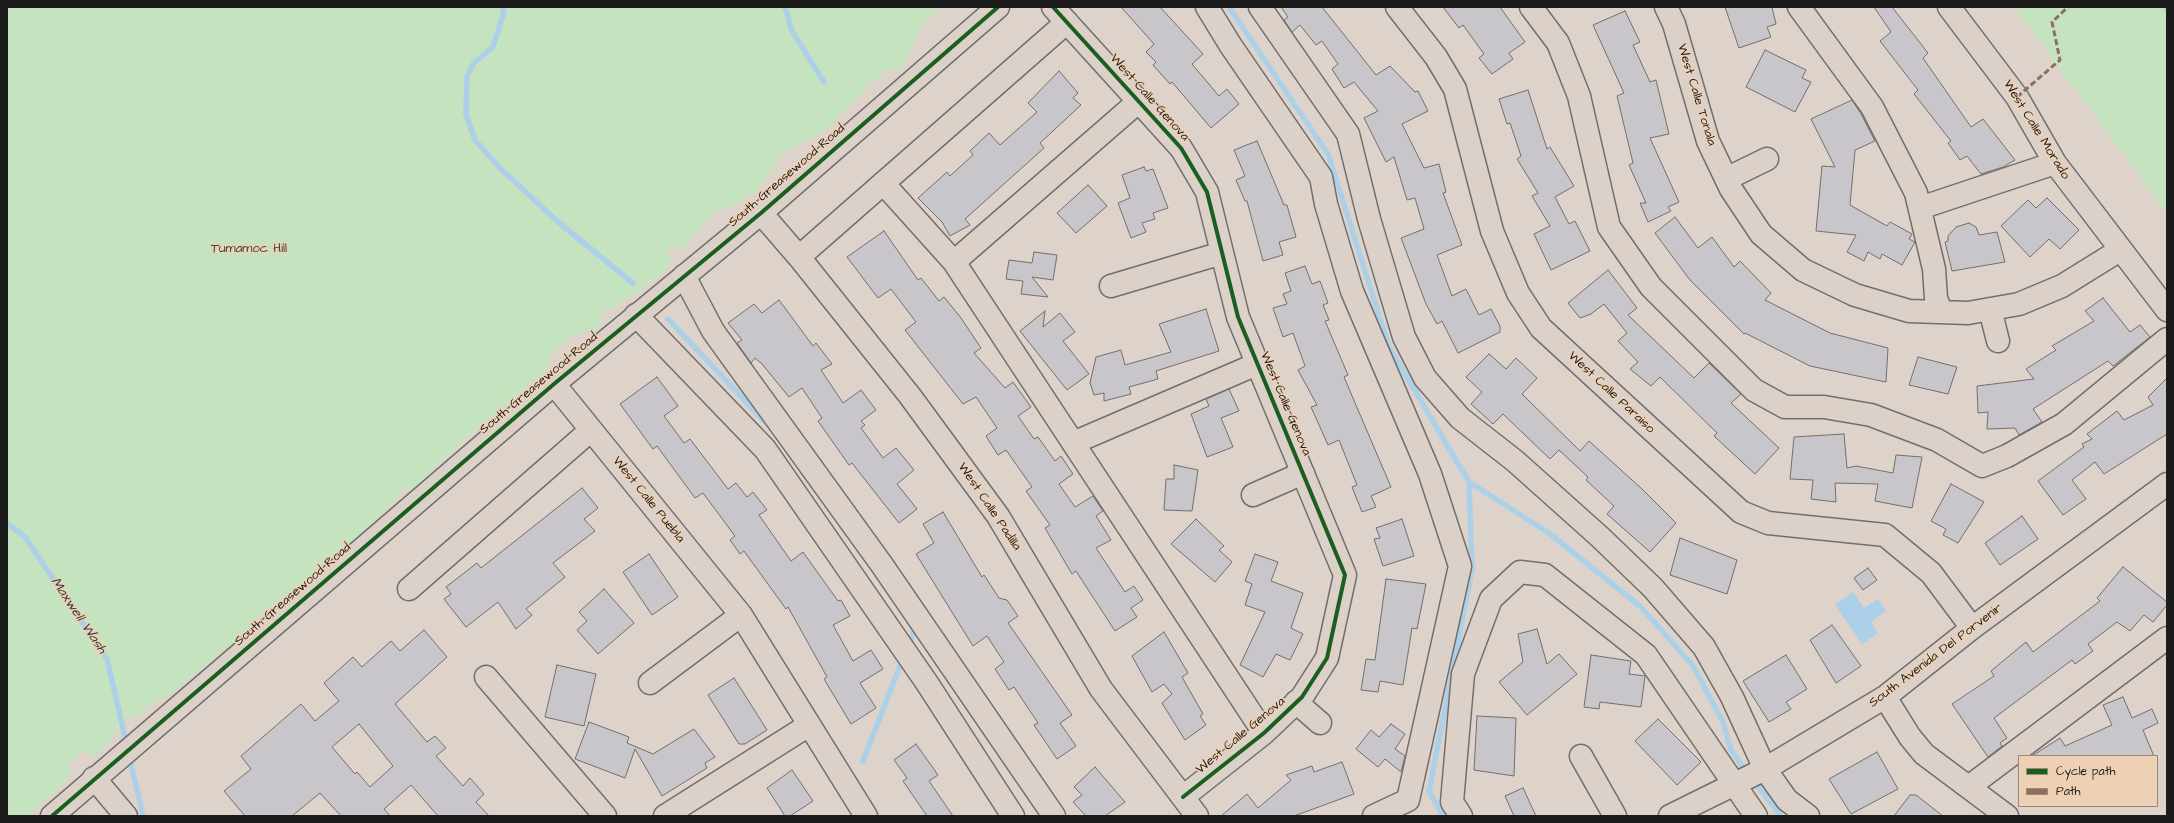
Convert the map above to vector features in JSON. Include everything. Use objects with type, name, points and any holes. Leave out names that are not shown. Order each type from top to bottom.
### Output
[{"type":"street","name":"South Greasewood Road","points":[[52,816],[94,778],[554,384],[760,213],[998,7]]},
{"type":"street","points":[[1207,7],[1231,46],[1322,176],[1326,204],[1352,291],[1430,474],[1460,566],[1408,800],[1374,816]]},
{"type":"street","points":[[1260,7],[1348,134],[1369,219],[1404,337],[1425,378],[1460,418],[1515,461],[1600,537],[1653,588],[1704,647],[1732,697],[1765,769],[1787,800],[1808,816]]},
{"type":"street","name":"West Calle Paraiso","points":[[1397,7],[1436,57],[1455,89],[1492,231],[1518,293],[1541,328],[1741,512],[1768,523],[1885,535],[1931,573],[1972,628]]},
{"type":"street","points":[[1531,7],[1558,43],[1579,96],[1609,227],[1651,287],[1754,390],[1785,407],[1824,407],[1871,415],[1938,440],[1982,466],[2007,456],[2064,424],[2167,339]]},
{"type":"street","name":"West Calle Tonala","points":[[1666,7],[1674,24],[1708,141],[1731,189],[1761,234],[1803,270],[1855,296],[1909,311],[1968,313],[2019,304],[2062,286],[2120,250]]},
{"type":"street","points":[[1799,7],[1872,107],[1916,193],[1934,269],[1936,298],[1941,312]]},
{"type":"street","name":"West Calle Morado","points":[[1949,7],[2018,97],[2054,163],[2167,310]]},
{"type":"street","points":[[799,257],[883,183],[1060,15]]},
{"type":"street","name":"West Calle Genova","points":[[1060,15],[1181,148],[1207,192],[1238,317],[1345,575],[1327,658],[1302,697],[1264,733],[1183,797]]},
{"type":"street","points":[[954,262],[1139,101]]},
{"type":"street","points":[[1726,179],[1767,159]]},
{"type":"street","points":[[1920,208],[2054,163]]},
{"type":"street","points":[[883,183],[954,262],[1264,733]]},
{"type":"street","name":"West Calle Padilla","points":[[760,213],[799,257],[910,396],[998,516],[1100,689],[1197,816]]},
{"type":"street","points":[[1111,286],[1222,253]]},
{"type":"street","points":[[684,276],[713,331],[882,565],[1054,816]]},
{"type":"street","points":[[1990,310],[1998,342]]},
{"type":"street","points":[[636,315],[765,449],[927,683],[1013,816]]},
{"type":"street","points":[[1073,443],[1257,364]]},
{"type":"street","name":"West Calle Puebla","points":[[554,384],[741,615],[866,816]]},
{"type":"street","points":[[409,589],[591,430]]},
{"type":"street","name":"West Calle Genova","points":[[1253,495],[1303,473]]},
{"type":"street","name":"South Avenida Del Porvenir","points":[[1670,816],[1765,769],[1885,697],[1972,628],[2167,484]]},
{"type":"street","points":[[1461,816],[1452,802],[1463,674],[1491,599],[1520,572],[1544,575],[1646,656],[1756,816]]},
{"type":"street","points":[[650,683],[741,615]]},
{"type":"street","points":[[1970,786],[2164,648]]},
{"type":"street","points":[[486,677],[605,816]]},
{"type":"street","points":[[1885,697],[1910,737],[1924,754],[1937,765],[1970,786],[2007,816]]},
{"type":"street","points":[[1296,702],[1320,723]]},
{"type":"street","points":[[665,816],[809,725]]},
{"type":"street","points":[[1581,756],[1615,816]]},
{"type":"street","points":[[94,778],[126,816]]},
{"type":"green space","name":"Tumamoc Hill","points":[[7,7],[942,7],[921,26],[911,53],[900,69],[888,69],[882,73],[879,78],[871,81],[862,93],[826,129],[796,148],[787,150],[780,156],[770,173],[754,193],[735,205],[711,214],[685,248],[678,250],[672,247],[668,250],[671,261],[668,269],[647,286],[636,292],[632,298],[624,299],[613,309],[608,308],[601,310],[600,326],[595,330],[574,336],[551,354],[549,365],[543,376],[527,385],[514,402],[497,412],[430,472],[427,482],[419,489],[411,492],[404,487],[394,502],[352,541],[344,553],[325,561],[314,574],[294,591],[277,600],[257,617],[256,624],[174,691],[151,705],[138,716],[127,717],[122,720],[118,731],[102,750],[92,756],[82,751],[70,763],[70,778],[27,816],[7,816]]},
{"type":"green space","points":[[2014,7],[2167,7],[2167,213]]},
{"type":"water","points":[[1853,592],[1864,608],[1878,599],[1886,611],[1871,622],[1878,633],[1862,644],[1835,605]]},
{"type":"building","points":[[1121,7],[1160,7],[1203,54],[1192,64],[1219,96],[1227,89],[1239,104],[1211,128],[1172,82],[1170,84],[1153,65],[1156,62],[1146,52],[1154,44]]},
{"type":"building","points":[[1281,7],[1322,7],[1376,75],[1390,66],[1415,92],[1418,91],[1428,111],[1402,124],[1424,168],[1439,164],[1446,192],[1443,193],[1462,245],[1437,255],[1452,296],[1466,289],[1479,315],[1491,309],[1500,326],[1500,332],[1458,353],[1442,321],[1437,324],[1426,304],[1401,238],[1424,229],[1415,198],[1407,200],[1394,157],[1386,162],[1364,118],[1378,111],[1354,82],[1344,88],[1332,69],[1338,64],[1322,41],[1316,45],[1300,25],[1292,32],[1284,20],[1288,17]]},
{"type":"building","points":[[1443,7],[1500,7],[1525,42],[1509,53],[1513,59],[1492,74],[1479,58],[1484,54],[1463,25],[1459,28]]},
{"type":"building","points":[[1725,7],[1772,7],[1776,24],[1767,27],[1771,37],[1739,48]]},
{"type":"building","points":[[1874,7],[1892,7],[1928,53],[1923,58],[1971,127],[1983,119],[2015,160],[2003,167],[1981,174],[1967,156],[1960,160],[1948,143],[1951,141],[1914,94],[1918,90],[1880,41],[1891,32]]},
{"type":"building","points":[[1625,11],[1640,42],[1633,45],[1650,82],[1656,80],[1669,134],[1650,138],[1679,202],[1668,207],[1671,211],[1648,222],[1640,203],[1646,203],[1629,165],[1633,163],[1617,96],[1624,93],[1593,25]]},
{"type":"building","points":[[1765,50],[1806,70],[1802,78],[1811,82],[1795,112],[1746,87]]},
{"type":"building","points":[[1059,71],[1078,93],[1073,98],[1081,105],[1040,143],[1044,148],[965,219],[970,225],[950,236],[942,222],[918,198],[947,172],[950,176],[973,155],[970,151],[989,133],[1000,145],[1037,112],[1028,103]]},
{"type":"building","points":[[1528,90],[1547,149],[1550,147],[1574,186],[1555,197],[1569,224],[1575,221],[1590,251],[1551,270],[1534,234],[1550,226],[1532,196],[1538,193],[1517,159],[1521,156],[1510,123],[1507,124],[1499,99]]},
{"type":"building","points":[[1852,100],[1875,141],[1855,150],[1850,205],[1887,226],[1890,222],[1912,234],[1909,239],[1915,242],[1902,265],[1882,254],[1880,259],[1868,252],[1864,261],[1847,252],[1856,235],[1816,231],[1822,166],[1835,167],[1811,119]]},
{"type":"building","points":[[1257,141],[1284,205],[1287,205],[1296,237],[1279,242],[1283,255],[1263,261],[1247,201],[1245,201],[1236,180],[1245,176],[1234,150]]},
{"type":"building","points":[[1144,167],[1146,171],[1153,169],[1168,208],[1153,213],[1155,219],[1142,223],[1146,232],[1131,238],[1118,203],[1130,198],[1122,175]]},
{"type":"building","points":[[1088,185],[1107,206],[1076,233],[1057,213]]},
{"type":"building","points":[[2047,198],[2079,230],[2060,249],[2049,239],[2030,257],[2001,226],[2028,200],[2036,208]]},
{"type":"building","points":[[1675,217],[1698,248],[1712,237],[1734,267],[1740,261],[1771,293],[1765,300],[1830,333],[1888,348],[1886,382],[1810,366],[1745,333],[1744,334],[1690,280],[1655,233]]},
{"type":"building","points":[[1969,223],[1976,227],[1979,235],[1997,232],[2005,262],[1952,271],[1945,242],[1948,241],[1948,236],[1956,227]]},
{"type":"building","points":[[884,231],[918,280],[921,278],[939,301],[944,297],[961,318],[981,348],[974,353],[1005,388],[1013,382],[1031,407],[1018,416],[1034,439],[1038,437],[1055,461],[1061,456],[1073,474],[1059,484],[1075,507],[1093,496],[1103,511],[1096,516],[1111,540],[1096,548],[1125,592],[1134,586],[1143,600],[1131,608],[1137,617],[1115,631],[1076,571],[1072,574],[1045,528],[1050,525],[1026,491],[1032,487],[1006,450],[998,455],[986,436],[997,428],[976,397],[963,404],[905,330],[916,322],[891,289],[878,298],[847,257]]},
{"type":"building","points":[[1034,252],[1057,255],[1053,280],[1032,277],[1048,297],[1021,294],[1023,281],[1006,279],[1009,260],[1032,263]]},
{"type":"building","points":[[1305,266],[1312,284],[1320,281],[1328,303],[1323,305],[1329,320],[1325,321],[1348,375],[1344,377],[1391,487],[1371,496],[1376,507],[1362,512],[1352,487],[1357,485],[1339,440],[1328,445],[1311,407],[1317,405],[1298,370],[1305,366],[1293,333],[1283,337],[1273,308],[1287,304],[1283,294],[1291,291],[1285,273]]},
{"type":"building","points":[[1608,270],[1637,308],[1628,315],[1694,378],[1709,363],[1741,394],[1731,403],[1779,448],[1755,474],[1714,436],[1717,433],[1660,377],[1651,386],[1630,369],[1638,362],[1618,341],[1627,333],[1604,304],[1591,314],[1580,318],[1568,303]]},
{"type":"building","points":[[2103,298],[2130,332],[2140,325],[2150,337],[2113,366],[2108,361],[2033,409],[2042,422],[2019,435],[2015,428],[1987,429],[1988,412],[1978,413],[1977,386],[2034,379],[2026,369],[2056,350],[2052,346],[2094,321],[2085,311]]},
{"type":"building","points":[[779,300],[813,346],[816,343],[832,364],[821,370],[843,403],[861,390],[876,410],[861,421],[865,425],[861,428],[883,458],[896,448],[914,470],[897,484],[917,509],[899,523],[852,463],[849,465],[818,421],[822,418],[802,388],[789,397],[762,364],[755,358],[751,363],[737,343],[742,340],[728,323],[754,304],[762,313]]},
{"type":"building","points":[[1206,309],[1219,351],[1156,371],[1158,379],[1129,387],[1131,394],[1104,401],[1104,393],[1094,395],[1090,383],[1096,357],[1121,350],[1125,365],[1171,352],[1159,324]]},
{"type":"building","points":[[1045,311],[1043,327],[1060,313],[1075,332],[1063,341],[1089,374],[1067,390],[1020,331]]},
{"type":"building","points":[[1489,354],[1506,369],[1516,358],[1537,378],[1522,394],[1580,451],[1589,441],[1642,489],[1676,523],[1650,552],[1607,514],[1614,506],[1586,480],[1588,477],[1559,450],[1550,459],[1503,414],[1493,424],[1471,404],[1482,392],[1466,377]]},
{"type":"building","points":[[1918,357],[1957,367],[1948,394],[1909,385]]},
{"type":"building","points":[[657,377],[678,406],[664,416],[684,443],[690,439],[728,489],[736,483],[747,497],[753,492],[767,510],[759,515],[791,561],[803,552],[838,601],[841,600],[850,616],[833,625],[853,661],[871,650],[883,669],[860,683],[876,708],[851,724],[824,679],[827,677],[788,607],[786,609],[744,551],[740,554],[730,540],[735,536],[703,493],[695,498],[657,446],[653,449],[620,404]]},
{"type":"building","points":[[2167,378],[2167,434],[2104,474],[2095,462],[2072,480],[2086,499],[2063,515],[2038,481],[2084,447],[2082,444],[2092,439],[2087,434],[2117,411],[2124,420],[2153,405],[2148,397]]},
{"type":"building","points":[[1229,389],[1239,411],[1221,418],[1233,447],[1207,457],[1191,414],[1209,406],[1206,399]]},
{"type":"building","points":[[1844,434],[1847,468],[1856,466],[1893,473],[1896,455],[1922,457],[1912,508],[1875,501],[1878,484],[1835,483],[1836,502],[1811,499],[1813,480],[1790,479],[1794,437]]},
{"type":"building","points":[[1174,465],[1198,470],[1192,511],[1164,510],[1166,479],[1174,479]]},
{"type":"building","points":[[1951,484],[1984,502],[1958,543],[1943,535],[1946,529],[1931,521]]},
{"type":"building","points":[[582,488],[598,508],[584,519],[595,531],[553,563],[565,577],[526,609],[532,615],[516,629],[498,602],[466,627],[444,599],[451,594],[446,587],[477,563],[481,568]]},
{"type":"building","points":[[943,512],[982,577],[984,575],[999,598],[1007,600],[1018,616],[1008,623],[1072,715],[1060,723],[1076,746],[1057,759],[1034,725],[1038,723],[1014,687],[1009,690],[995,669],[1004,662],[987,636],[973,646],[916,554],[934,543],[923,524]]},
{"type":"building","points":[[2022,516],[2038,539],[2000,565],[1985,543]]},
{"type":"building","points":[[1196,519],[1224,546],[1219,550],[1232,562],[1215,582],[1171,544]]},
{"type":"building","points":[[1402,519],[1414,556],[1383,566],[1374,539],[1380,538],[1376,528]]},
{"type":"building","points":[[1680,538],[1737,560],[1727,594],[1670,575]]},
{"type":"building","points":[[649,554],[678,597],[652,615],[623,572]]},
{"type":"building","points":[[1255,554],[1278,562],[1271,581],[1303,593],[1291,628],[1303,634],[1290,660],[1276,654],[1263,677],[1240,665],[1265,612],[1245,605],[1252,584],[1245,581]]},
{"type":"building","points":[[2123,567],[2167,602],[2167,605],[2153,622],[2144,615],[2130,631],[2117,622],[2088,644],[2093,651],[2075,664],[2072,660],[1994,718],[2007,738],[2000,743],[2002,746],[1988,757],[1952,704],[1994,676],[1991,671],[2026,642],[2033,652],[2100,601],[2097,598]]},
{"type":"building","points":[[1868,568],[1877,580],[1863,590],[1854,578]]},
{"type":"building","points":[[1386,579],[1426,584],[1417,629],[1412,628],[1403,685],[1380,681],[1378,692],[1361,690],[1366,659],[1375,660]]},
{"type":"building","points":[[604,589],[634,623],[598,654],[577,630],[587,621],[579,612]]},
{"type":"building","points":[[1832,625],[1861,666],[1836,683],[1810,640]]},
{"type":"building","points":[[1537,629],[1547,664],[1559,654],[1577,674],[1527,715],[1499,682],[1523,662],[1518,634]]},
{"type":"building","points":[[424,630],[447,657],[395,704],[427,742],[435,736],[446,748],[436,756],[463,786],[470,778],[484,794],[476,802],[489,816],[438,816],[411,785],[384,809],[390,816],[341,816],[320,793],[292,816],[245,816],[224,791],[251,769],[241,756],[301,704],[315,721],[339,701],[324,683],[353,657],[362,667],[391,641],[400,651]],"holes":[[[359,724],[393,766],[370,787],[357,772],[355,774],[332,747]]]},
{"type":"building","points":[[1164,632],[1188,673],[1182,677],[1203,714],[1200,716],[1206,725],[1185,740],[1162,703],[1172,694],[1164,684],[1152,692],[1132,656]]},
{"type":"building","points":[[1591,655],[1631,661],[1629,674],[1645,676],[1641,707],[1600,702],[1599,709],[1584,707]]},
{"type":"building","points":[[1786,655],[1807,689],[1786,702],[1791,709],[1769,722],[1743,681]]},
{"type":"building","points":[[557,665],[596,674],[584,726],[545,717]]},
{"type":"building","points":[[734,678],[767,730],[745,744],[739,744],[708,695]]},
{"type":"building","points":[[2123,697],[2132,718],[2152,709],[2158,723],[2143,730],[2154,755],[2034,755],[2060,738],[2065,746],[2112,725],[2103,705]]},
{"type":"building","points":[[1477,716],[1516,718],[1514,776],[1474,770]]},
{"type":"building","points":[[1658,719],[1701,762],[1677,785],[1635,741]]},
{"type":"building","points":[[589,722],[629,737],[627,743],[653,754],[694,729],[715,757],[705,763],[707,768],[662,796],[635,749],[625,778],[575,759]]},
{"type":"building","points":[[1391,724],[1405,734],[1395,749],[1405,756],[1401,772],[1385,759],[1378,767],[1356,749],[1371,730],[1379,737]]},
{"type":"building","points":[[916,744],[938,775],[929,781],[953,816],[927,816],[903,781],[907,778],[894,760]]},
{"type":"building","points":[[1877,752],[1898,789],[1851,814],[1829,779]]},
{"type":"building","points":[[1342,762],[1354,794],[1294,816],[1221,816],[1247,794],[1258,808],[1291,780],[1286,775],[1312,766],[1314,772]]},
{"type":"building","points":[[1095,767],[1125,802],[1105,816],[1086,816],[1073,802],[1082,795],[1074,787]]},
{"type":"building","points":[[792,770],[813,801],[790,816],[785,816],[767,788]]},
{"type":"building","points":[[1523,788],[1536,816],[1514,816],[1505,796]]},
{"type":"building","points":[[1910,795],[1916,795],[1943,816],[1894,816]]},
{"type":"waterway","points":[[502,7],[504,12],[493,47],[474,63],[467,76],[466,114],[475,140],[500,168],[558,222],[633,283]]},
{"type":"waterway","points":[[785,7],[792,31],[824,82]]},
{"type":"waterway","points":[[1229,7],[1328,154],[1389,347],[1469,482],[1549,533],[1641,607],[1693,666],[1723,722],[1731,750],[1747,773]]},
{"type":"waterway","points":[[668,319],[769,426]]},
{"type":"waterway","points":[[1443,816],[1429,791],[1472,570],[1469,482]]},
{"type":"waterway","name":"Maxwell Wash","points":[[7,523],[25,537],[107,659],[127,746]]},
{"type":"waterway","points":[[908,647],[914,630]]},
{"type":"waterway","points":[[863,761],[903,658]]},
{"type":"waterway","name":"Maxwell Wash","points":[[129,756],[143,816]]},
{"type":"waterway","points":[[1753,780],[1781,816]]},
{"type":"marked path","points":[[2017,97],[2060,60],[2052,22],[2068,7]]},
{"type":"cycle path","points":[[52,816],[554,384],[761,213],[998,7]]},
{"type":"cycle path","points":[[1053,7],[1181,148],[1207,192],[1238,317],[1345,575],[1327,658],[1302,697],[1264,733],[1183,797]]}]
